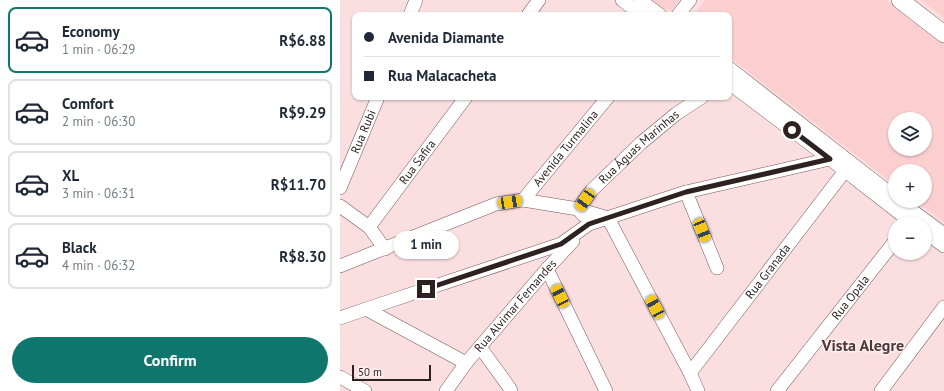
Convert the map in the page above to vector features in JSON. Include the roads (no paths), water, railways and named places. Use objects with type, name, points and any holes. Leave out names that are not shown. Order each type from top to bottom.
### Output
[{"type":"main road","points":[[900,0],[944,34]]},
{"type":"street","points":[[411,12],[416,0]]},
{"type":"street","points":[[530,12],[539,0]]},
{"type":"street","points":[[622,0],[638,12]]},
{"type":"street","points":[[640,0],[656,12]]},
{"type":"street","points":[[680,12],[690,0]]},
{"type":"street","points":[[732,78],[849,167],[906,216]]},
{"type":"street","name":"Rua Rubi","points":[[340,188],[377,100]]},
{"type":"street","name":"Rua Safira","points":[[369,226],[464,100]]},
{"type":"street","name":"Avenida Turmalina","points":[[523,200],[606,100]]},
{"type":"street","name":"Rua Águas Marinhas","points":[[578,209],[592,190],[641,143],[676,114],[697,100]]},
{"type":"street","points":[[340,318],[561,244],[589,224],[686,192],[836,157]]},
{"type":"street","points":[[849,167],[888,193]]},
{"type":"street","name":"Rua Granada","points":[[690,373],[849,167]]},
{"type":"street","points":[[686,192],[717,268]]},
{"type":"street","points":[[340,266],[496,204],[523,200],[578,209],[608,218],[690,373],[698,391]]},
{"type":"street","points":[[340,206],[369,226],[386,249]]},
{"type":"street","points":[[578,209],[589,224]]},
{"type":"street","name":"Rua Alvimar Fernandes","points":[[446,391],[466,363],[547,269],[589,224]]},
{"type":"street","points":[[932,229],[944,234]]},
{"type":"street","points":[[932,237],[944,246]]},
{"type":"street","name":"Rua Opala","points":[[777,391],[888,251]]},
{"type":"street","points":[[547,269],[606,391]]},
{"type":"street","points":[[881,391],[944,307]]},
{"type":"street","points":[[366,309],[466,363]]},
{"type":"street","points":[[480,347],[511,391]]},
{"type":"street","points":[[340,377],[365,391]]},
{"type":"district","name":"Vista Alegre","points":[[863,345]]}]
